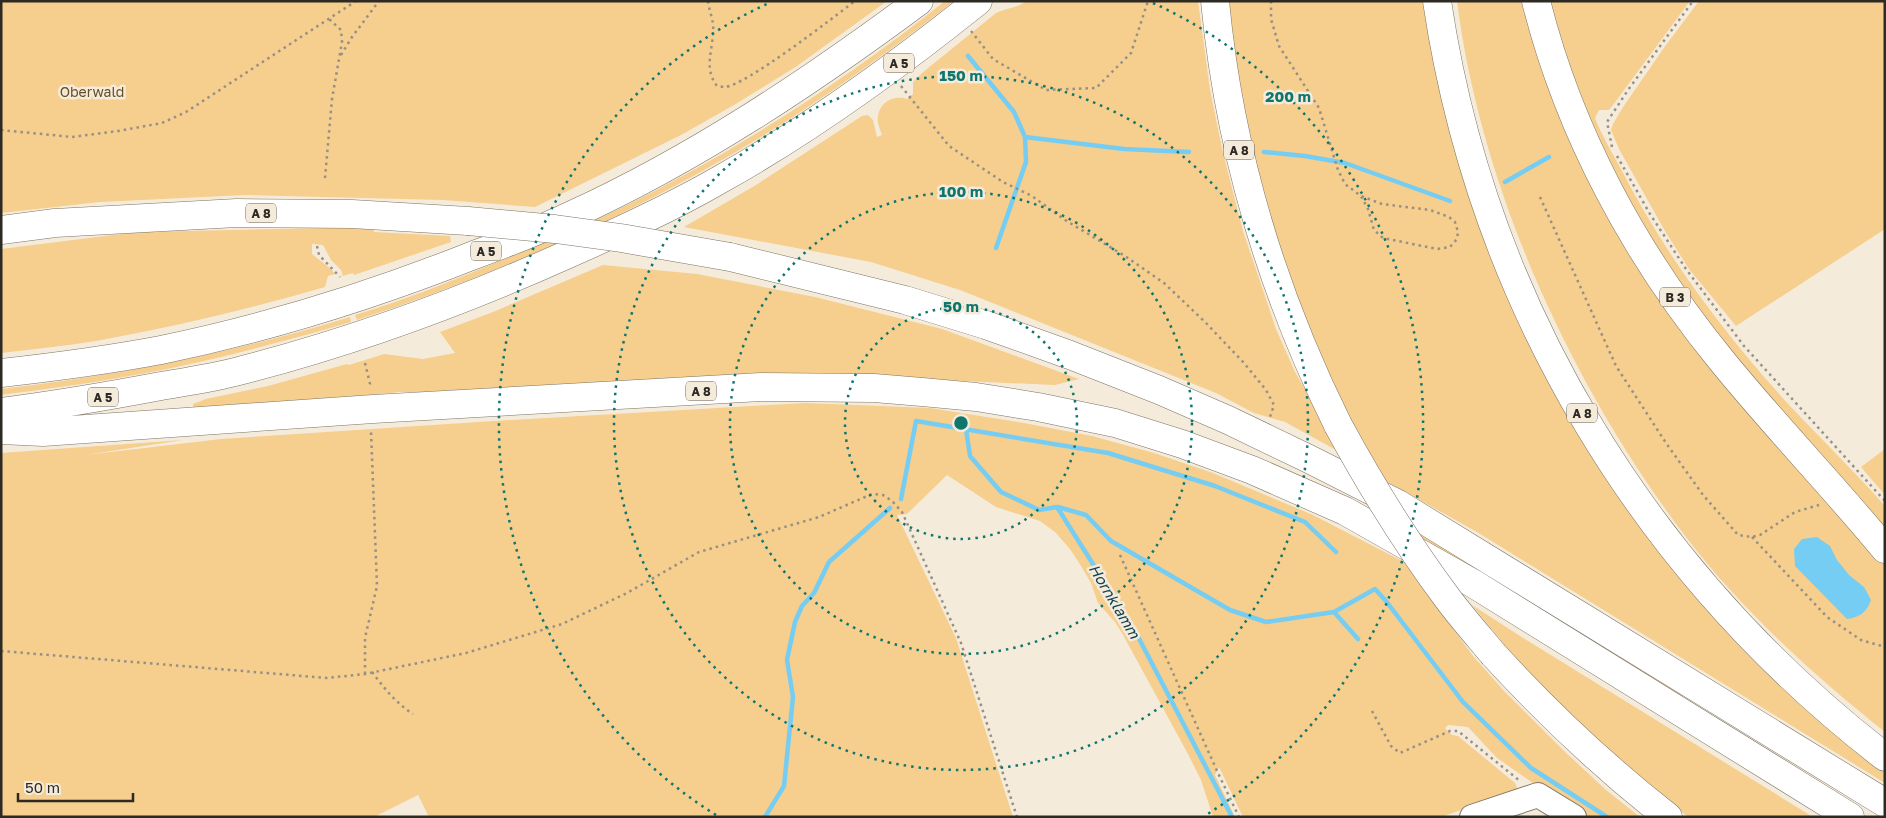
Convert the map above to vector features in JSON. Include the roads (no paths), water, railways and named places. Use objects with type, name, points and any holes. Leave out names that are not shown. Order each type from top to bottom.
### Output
[{"type":"main road","name":"A 5","points":[[1,373],[117,357],[223,335],[354,299],[494,248],[572,215],[676,161],[828,68],[919,1]]},
{"type":"main road","name":"A 8","points":[[1215,1],[1229,100],[1245,177],[1259,231],[1293,324],[1320,387],[1365,475],[1418,558],[1449,601],[1494,655],[1527,691],[1583,746],[1628,786],[1668,817]]},
{"type":"main road","name":"A 8","points":[[1437,1],[1453,88],[1482,194],[1530,315],[1557,370],[1593,433],[1656,525],[1732,616],[1801,685],[1885,757]]},
{"type":"main road","name":"B 3","points":[[1536,1],[1564,91],[1574,116],[1599,171],[1636,239],[1660,277],[1721,360],[1885,549]]},
{"type":"main road","name":"A 5","points":[[1,412],[75,403],[234,372],[369,333],[467,298],[602,240],[721,180],[831,111],[888,72],[969,9]]},
{"type":"main road","name":"A 8","points":[[1,230],[64,222],[237,212],[352,214],[468,221],[555,229],[730,256],[906,300],[1070,354],[1159,390],[1264,437],[1398,504],[1885,803]]},
{"type":"main road","name":"A 8","points":[[1,430],[43,432],[762,387],[874,388],[976,397],[1038,407],[1115,424],[1182,444],[1252,470],[1345,511],[1474,584],[1850,817]]},
{"type":"lane","points":[[1472,817],[1538,795],[1574,817]]},
{"type":"water","points":[[1817,537],[1830,546],[1837,560],[1849,575],[1864,587],[1871,600],[1865,611],[1859,616],[1847,619],[1795,566],[1794,549],[1802,539]]},
{"type":"waterway","points":[[968,56],[1014,112],[1025,137],[1026,162],[996,248]]},
{"type":"waterway","points":[[1025,137],[1124,149],[1189,152]]},
{"type":"waterway","points":[[1264,152],[1305,156],[1345,163],[1450,201]]},
{"type":"waterway","points":[[1505,182],[1549,157]]},
{"type":"waterway","points":[[901,499],[916,421],[1108,453],[1215,486],[1305,522],[1336,552]]},
{"type":"waterway","name":"Hornklamm","points":[[966,429],[970,456],[1001,492],[1039,510],[1057,507],[1134,629],[1232,817]]},
{"type":"waterway","points":[[1058,507],[1086,515],[1111,541],[1230,610],[1266,622],[1334,612],[1358,639]]},
{"type":"waterway","points":[[765,817],[784,786],[793,697],[787,660],[795,622],[802,606],[814,593],[829,562],[890,508]]},
{"type":"waterway","points":[[1334,612],[1375,589],[1463,702],[1531,768],[1607,817]]},
{"type":"park label","name":"Oberwald","points":[[92,91]]}]
